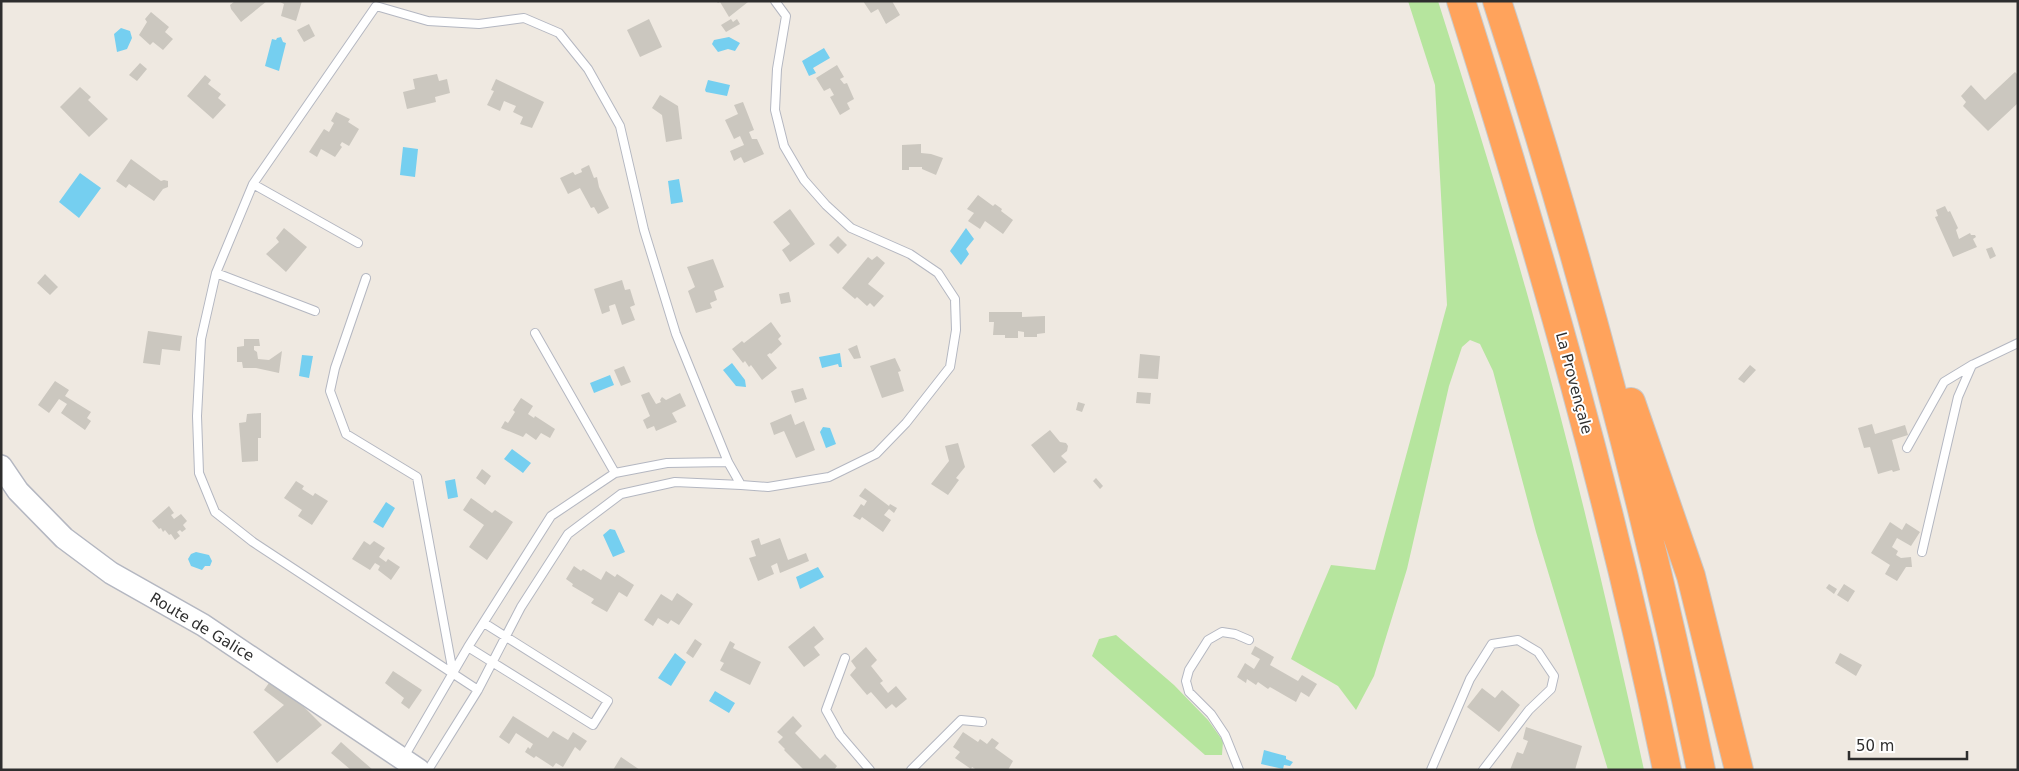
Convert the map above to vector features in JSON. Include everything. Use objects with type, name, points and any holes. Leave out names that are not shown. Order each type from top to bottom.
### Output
[{"type":"highway","name":"La Provençale","points":[[1461,1],[1521,194],[1578,398],[1650,686],[1667,770]]},
{"type":"highway","points":[[1497,1],[1554,186],[1622,426],[1682,678],[1701,770]]},
{"type":"highway","points":[[1554,186],[1658,476],[1691,576],[1739,770]]},
{"type":"main road","name":"Route de Galice","points":[[1,466],[18,492],[64,538],[111,574],[202,625],[411,764]]},
{"type":"lane","points":[[428,770],[478,690],[521,607],[568,534],[621,494],[675,482],[768,486],[829,477],[876,454],[906,423],[950,367],[956,330],[955,299],[938,273],[910,254],[851,228],[826,205],[804,180],[784,146],[775,110],[777,69],[786,16],[775,1]]},
{"type":"lane","points":[[478,690],[253,542],[215,512],[199,473],[197,416],[201,339],[216,273],[253,184],[377,4],[428,21],[478,24],[524,18],[559,33],[588,69],[620,126],[644,230],[676,334],[728,462],[741,485]]},
{"type":"lane","points":[[253,184],[358,243]]},
{"type":"lane","points":[[216,273],[314,311]]},
{"type":"lane","points":[[366,278],[334,368],[330,391],[346,434],[417,477],[453,673]]},
{"type":"lane","points":[[535,333],[615,474]]},
{"type":"lane","points":[[1907,448],[1944,382],[1972,365],[2018,344]]},
{"type":"lane","points":[[1922,552],[1958,397],[1972,365]]},
{"type":"lane","points":[[411,764],[432,712],[453,673],[551,516],[615,474],[668,463],[728,462]]},
{"type":"lane","points":[[468,647],[593,725],[608,701],[484,623]]},
{"type":"lane","points":[[1238,770],[1225,734],[1211,714],[1189,692],[1186,681],[1189,670],[1208,640],[1222,632],[1235,634],[1249,640]]},
{"type":"lane","points":[[1431,770],[1470,678],[1492,644],[1518,640],[1538,652],[1554,676],[1551,689],[1530,710],[1482,770]]},
{"type":"lane","points":[[846,658],[826,710],[840,735],[870,770]]},
{"type":"lane","points":[[911,770],[961,720],[982,722]]},
{"type":"green space","points":[[1408,1],[1438,1],[1487,158],[1522,276],[1578,485],[1644,770],[1608,770],[1536,532],[1493,371],[1480,344],[1470,340],[1462,347],[1449,386],[1407,569],[1374,676],[1356,710],[1338,686],[1291,659],[1331,565],[1375,570],[1447,305],[1435,85]]},
{"type":"green space","points":[[1116,635],[1174,685],[1208,720],[1223,741],[1222,755],[1205,755],[1092,656],[1099,639]]},
{"type":"water","points":[[121,28],[130,31],[132,38],[127,49],[117,52],[114,34]]},
{"type":"water","points":[[281,37],[283,42],[286,43],[279,71],[265,66],[272,39],[276,40]]},
{"type":"water","points":[[729,37],[740,43],[735,51],[728,49],[718,52],[712,44],[714,40]]},
{"type":"water","points":[[824,48],[830,58],[813,68],[816,73],[809,76],[802,61]]},
{"type":"water","points":[[708,80],[730,85],[727,96],[706,92]]},
{"type":"water","points":[[403,147],[418,149],[415,177],[400,175]]},
{"type":"water","points":[[80,173],[101,188],[79,218],[59,202]]},
{"type":"water","points":[[679,179],[683,202],[671,204],[668,181]]},
{"type":"water","points":[[966,228],[974,239],[966,249],[969,254],[961,265],[950,251]]},
{"type":"water","points":[[840,353],[842,367],[839,367],[838,364],[822,368],[819,357]]},
{"type":"water","points":[[302,355],[313,356],[309,378],[299,376]]},
{"type":"water","points":[[732,363],[745,380],[746,387],[736,386],[723,370]]},
{"type":"water","points":[[610,375],[614,385],[594,393],[590,383]]},
{"type":"water","points":[[823,427],[830,428],[836,444],[826,448],[820,432]]},
{"type":"water","points":[[512,449],[531,463],[523,473],[504,459]]},
{"type":"water","points":[[455,479],[458,497],[448,499],[445,481]]},
{"type":"water","points":[[386,502],[395,508],[383,528],[373,522]]},
{"type":"water","points":[[610,529],[615,530],[625,552],[613,557],[603,535]]},
{"type":"water","points":[[196,552],[209,555],[212,561],[210,566],[205,566],[202,570],[191,566],[188,559],[191,554]]},
{"type":"water","points":[[818,567],[824,577],[800,589],[796,577]]},
{"type":"water","points":[[675,653],[686,662],[671,686],[658,678]]},
{"type":"water","points":[[715,691],[735,703],[729,713],[709,701]]},
{"type":"water","points":[[1264,750],[1286,756],[1286,759],[1293,762],[1290,766],[1284,765],[1283,769],[1261,764]]},
{"type":"building","points":[[235,1],[267,1],[241,22],[231,9],[230,5]]},
{"type":"building","points":[[278,1],[302,1],[296,21],[281,16],[284,4]]},
{"type":"building","points":[[716,1],[748,2],[729,17],[720,2]]},
{"type":"building","points":[[863,1],[892,1],[900,15],[886,24],[878,9],[871,13]]},
{"type":"building","points":[[151,12],[169,27],[165,32],[173,39],[163,50],[153,42],[150,45],[139,35],[147,22],[145,19]]},
{"type":"building","points":[[649,19],[662,47],[640,57],[627,30]]},
{"type":"building","points":[[731,19],[733,22],[737,19],[740,24],[726,32],[721,25]]},
{"type":"building","points":[[309,24],[315,36],[304,42],[297,30]]},
{"type":"building","points":[[140,63],[147,69],[137,81],[129,75]]},
{"type":"building","points":[[837,65],[844,77],[840,79],[844,84],[847,83],[854,99],[847,103],[850,109],[840,115],[830,97],[834,95],[830,88],[824,91],[816,78]]},
{"type":"building","points":[[2015,72],[2018,75],[2018,103],[1988,131],[1963,106],[1966,102],[1961,96],[1971,85],[1985,100]]},
{"type":"building","points":[[437,74],[439,81],[447,79],[450,93],[435,97],[436,102],[407,109],[403,92],[415,89],[413,79]]},
{"type":"building","points":[[205,75],[211,80],[208,84],[221,94],[218,98],[226,105],[213,119],[187,96]]},
{"type":"building","points":[[496,79],[544,102],[532,128],[520,124],[523,117],[513,112],[516,106],[504,101],[500,111],[487,105],[494,91],[491,90]]},
{"type":"building","points":[[80,87],[91,97],[88,100],[108,119],[89,137],[60,107]]},
{"type":"building","points":[[660,95],[678,106],[682,139],[666,142],[662,115],[652,108]]},
{"type":"building","points":[[743,102],[754,130],[749,132],[752,139],[757,139],[764,154],[744,163],[741,157],[734,161],[730,151],[744,145],[740,136],[734,139],[725,120],[738,114],[734,105]]},
{"type":"building","points":[[336,112],[350,119],[348,122],[359,129],[349,146],[342,142],[340,145],[342,147],[335,157],[321,149],[317,157],[309,152],[324,129],[329,132],[334,123],[331,121]]},
{"type":"building","points":[[921,144],[921,153],[943,158],[936,175],[922,169],[922,167],[909,167],[909,170],[902,170],[902,145]]},
{"type":"building","points":[[131,159],[161,181],[168,181],[168,187],[163,189],[154,201],[129,184],[126,188],[116,181]]},
{"type":"building","points":[[589,165],[594,178],[597,177],[599,187],[609,208],[598,214],[594,207],[591,208],[580,188],[568,194],[560,178],[573,172],[575,175],[582,172],[581,169]]},
{"type":"building","points":[[978,195],[993,206],[995,204],[1002,209],[1001,211],[1013,220],[1003,234],[985,221],[980,229],[968,221],[974,213],[967,209]]},
{"type":"building","points":[[1945,206],[1948,212],[1950,211],[1958,228],[1956,230],[1959,239],[1970,233],[1975,235],[1976,237],[1973,239],[1977,247],[1953,257],[1935,217],[1938,216],[1936,210]]},
{"type":"building","points":[[790,209],[815,244],[790,262],[782,250],[790,244],[773,222]]},
{"type":"building","points":[[284,228],[307,247],[286,272],[266,254],[279,242],[276,238]]},
{"type":"building","points":[[838,236],[847,245],[838,254],[829,245]]},
{"type":"building","points":[[1992,247],[1996,256],[1990,259],[1986,249]]},
{"type":"building","points":[[877,256],[885,263],[868,284],[884,296],[874,307],[870,303],[867,306],[857,297],[855,299],[842,288],[868,257],[872,260]]},
{"type":"building","points":[[713,259],[724,287],[714,291],[717,300],[710,303],[712,308],[696,313],[688,291],[695,287],[687,267]]},
{"type":"building","points":[[45,274],[58,287],[50,295],[37,283]]},
{"type":"building","points":[[622,280],[625,290],[630,289],[635,305],[630,307],[635,320],[622,325],[615,304],[609,306],[610,311],[602,314],[594,289]]},
{"type":"building","points":[[789,292],[791,302],[781,304],[779,294]]},
{"type":"building","points":[[989,312],[1022,312],[1022,317],[1045,316],[1045,333],[1037,334],[1037,337],[1024,337],[1024,332],[1018,331],[1018,338],[1005,338],[1005,335],[993,335],[994,322],[989,322]]},
{"type":"building","points":[[771,322],[781,336],[778,339],[782,344],[771,354],[767,355],[777,368],[762,380],[751,365],[749,367],[745,361],[743,363],[732,349],[742,341],[744,343]]},
{"type":"building","points":[[148,331],[182,336],[180,351],[162,349],[160,365],[143,363]]},
{"type":"building","points":[[244,339],[259,339],[260,346],[254,346],[258,359],[269,360],[282,351],[279,373],[256,368],[243,368],[242,362],[237,362],[237,347],[244,346]]},
{"type":"building","points":[[857,345],[861,358],[854,359],[848,349]]},
{"type":"building","points":[[1140,354],[1160,356],[1158,379],[1138,378]]},
{"type":"building","points":[[895,358],[901,371],[898,372],[904,391],[882,398],[870,366]]},
{"type":"building","points":[[1750,365],[1756,370],[1744,383],[1738,379]]},
{"type":"building","points":[[624,366],[631,382],[621,386],[614,370]]},
{"type":"building","points":[[55,381],[69,390],[65,396],[91,412],[87,418],[91,421],[85,430],[61,413],[67,404],[59,399],[49,413],[38,405]]},
{"type":"building","points":[[803,388],[807,399],[795,403],[791,391]]},
{"type":"building","points":[[649,392],[656,404],[661,402],[662,397],[666,400],[680,393],[686,406],[672,413],[677,422],[656,431],[654,426],[647,429],[643,420],[650,416],[641,395]]},
{"type":"building","points":[[1137,392],[1151,393],[1150,404],[1136,403]]},
{"type":"building","points":[[521,398],[533,406],[528,414],[534,418],[535,416],[555,429],[550,438],[541,433],[536,440],[526,433],[523,437],[501,428],[505,421],[508,423],[515,412],[513,410]]},
{"type":"building","points":[[1078,402],[1085,404],[1082,412],[1076,410]]},
{"type":"building","points":[[261,413],[261,438],[258,438],[258,461],[242,462],[239,423],[246,422],[247,414]]},
{"type":"building","points":[[791,414],[795,425],[804,421],[815,450],[796,458],[784,431],[774,435],[770,423]]},
{"type":"building","points":[[1872,424],[1875,434],[1905,425],[1908,435],[1892,440],[1900,470],[1878,474],[1870,447],[1864,448],[1858,428]]},
{"type":"building","points":[[1050,430],[1060,442],[1066,443],[1068,446],[1067,451],[1061,456],[1067,462],[1054,473],[1031,445]]},
{"type":"building","points":[[958,443],[965,467],[956,478],[959,480],[948,495],[931,484],[949,461],[945,446]]},
{"type":"building","points":[[482,469],[491,476],[485,485],[476,478]]},
{"type":"building","points":[[1096,478],[1103,486],[1100,489],[1093,481]]},
{"type":"building","points":[[296,481],[304,486],[302,489],[313,496],[315,493],[328,501],[312,525],[298,516],[302,510],[284,498]]},
{"type":"building","points":[[865,488],[889,506],[890,504],[897,508],[894,513],[889,509],[884,515],[891,520],[883,532],[862,517],[860,520],[853,516],[861,504],[864,506],[867,501],[859,496]]},
{"type":"building","points":[[471,498],[492,513],[495,510],[513,522],[487,560],[469,547],[484,525],[463,510]]},
{"type":"building","points":[[169,506],[174,513],[171,515],[174,519],[181,514],[187,521],[183,525],[186,529],[182,532],[180,530],[177,532],[180,536],[175,540],[171,534],[169,535],[165,530],[163,532],[152,521]]},
{"type":"building","points":[[1890,522],[1902,530],[1906,523],[1920,532],[1911,546],[1897,538],[1892,547],[1898,551],[1896,555],[1901,558],[1911,557],[1912,567],[1906,567],[1897,581],[1885,574],[1890,565],[1871,553]]},
{"type":"building","points":[[759,538],[761,545],[780,538],[788,560],[806,553],[809,561],[780,573],[777,563],[771,566],[774,574],[758,581],[749,558],[756,556],[751,541]]},
{"type":"building","points":[[364,541],[370,545],[374,541],[385,548],[379,557],[386,562],[388,559],[400,567],[391,580],[378,570],[380,566],[375,563],[370,570],[352,559]]},
{"type":"building","points":[[574,566],[601,580],[606,571],[615,577],[617,574],[634,585],[627,597],[619,592],[607,612],[591,603],[594,599],[572,586],[573,584],[566,579]]},
{"type":"building","points":[[1829,584],[1837,589],[1834,594],[1826,588]]},
{"type":"building","points":[[1844,584],[1855,591],[1848,602],[1837,595]]},
{"type":"building","points":[[677,593],[693,604],[679,625],[671,620],[668,624],[658,618],[653,626],[644,620],[661,594],[672,601]]},
{"type":"building","points":[[814,626],[824,639],[814,647],[820,655],[804,667],[788,647]]},
{"type":"building","points":[[695,639],[702,644],[693,658],[686,653]]},
{"type":"building","points":[[730,641],[735,644],[733,648],[761,662],[750,685],[720,670],[724,663],[720,661]]},
{"type":"building","points":[[1255,646],[1274,657],[1270,665],[1298,681],[1302,675],[1317,684],[1309,697],[1301,692],[1296,702],[1270,687],[1268,689],[1258,682],[1256,685],[1247,679],[1246,683],[1237,677],[1245,663],[1254,669],[1260,659],[1251,654]]},
{"type":"building","points":[[866,647],[877,660],[871,666],[883,681],[880,683],[888,693],[896,686],[907,699],[896,708],[892,704],[886,709],[871,692],[867,695],[850,675],[856,668],[851,661]]},
{"type":"building","points":[[1840,653],[1862,665],[1856,676],[1835,663]]},
{"type":"building","points":[[393,671],[422,690],[409,709],[401,703],[404,698],[385,683]]},
{"type":"building","points":[[271,680],[304,707],[322,725],[277,763],[253,732],[284,705],[264,690]]},
{"type":"building","points":[[1482,688],[1495,698],[1502,690],[1520,705],[1499,732],[1467,707]]},
{"type":"building","points":[[513,716],[548,738],[553,731],[568,740],[573,732],[587,741],[580,751],[575,747],[563,767],[556,763],[553,767],[536,756],[534,758],[525,752],[533,744],[516,733],[509,744],[499,737]]},
{"type":"building","points":[[793,716],[802,726],[795,733],[820,759],[825,754],[837,766],[834,770],[804,770],[784,750],[778,742],[783,737],[777,732]]},
{"type":"building","points":[[1526,727],[1582,746],[1575,770],[1510,770],[1517,752],[1523,754],[1528,741],[1523,739]]},
{"type":"building","points":[[963,732],[978,742],[980,739],[987,744],[992,738],[999,743],[995,748],[1013,761],[1008,770],[977,770],[972,767],[971,769],[955,758],[960,752],[953,747]]},
{"type":"building","points":[[341,742],[373,770],[351,770],[331,753]]},
{"type":"building","points":[[621,757],[640,770],[613,770]]}]
